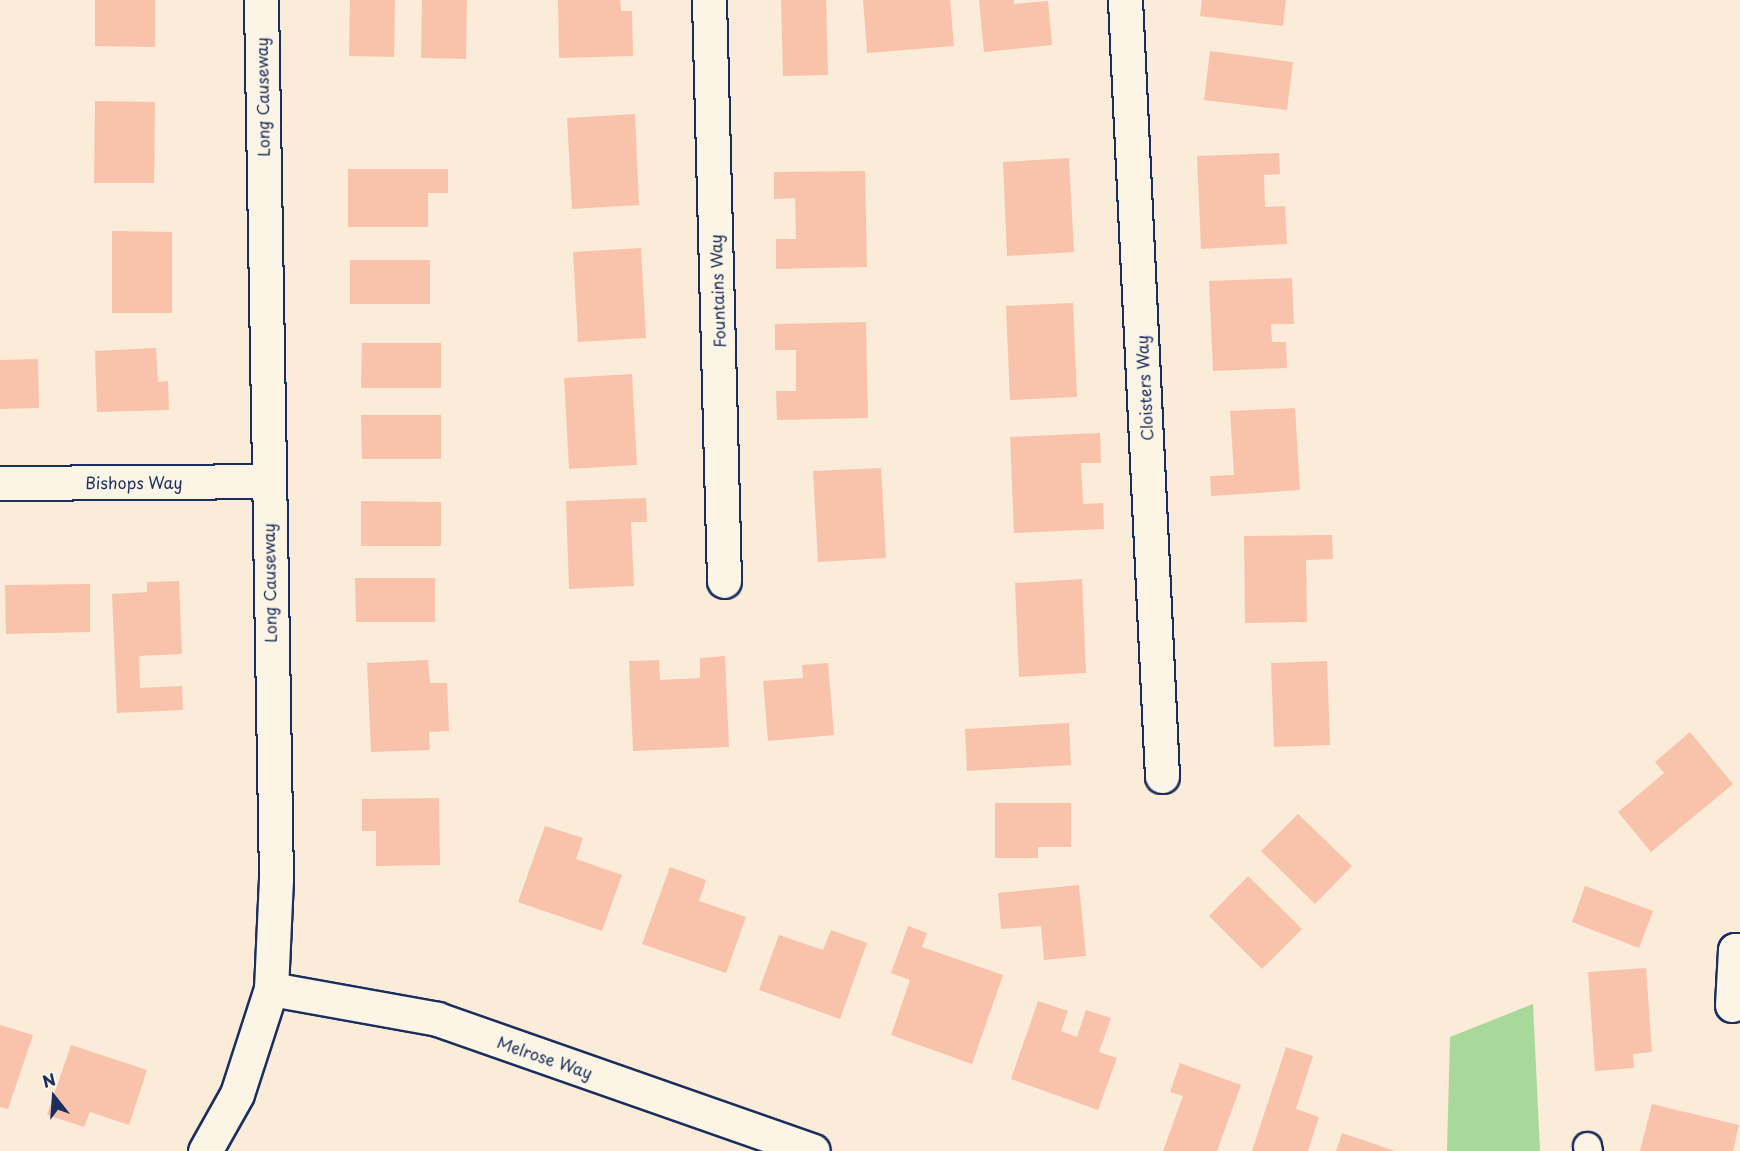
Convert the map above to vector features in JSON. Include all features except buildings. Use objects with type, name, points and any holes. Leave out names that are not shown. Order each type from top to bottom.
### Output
[{"type":"street","name":"Long Causeway","points":[[205,1151],[237,1094],[271,989],[276,879],[267,480],[261,0]]},
{"type":"street","name":"Fountains Way","points":[[709,0],[724,581]]},
{"type":"street","name":"Cloisters Way","points":[[1125,0],[1162,776]]},
{"type":"street","name":"Bishops Way","points":[[0,483],[267,480]]},
{"type":"street","points":[[1732,1005],[1735,950],[1740,950]]},
{"type":"street","name":"Melrose Way","points":[[271,989],[436,1019],[813,1151]]},
{"type":"green space","points":[[1533,1004],[1540,1151],[1447,1151],[1450,1037]]}]
